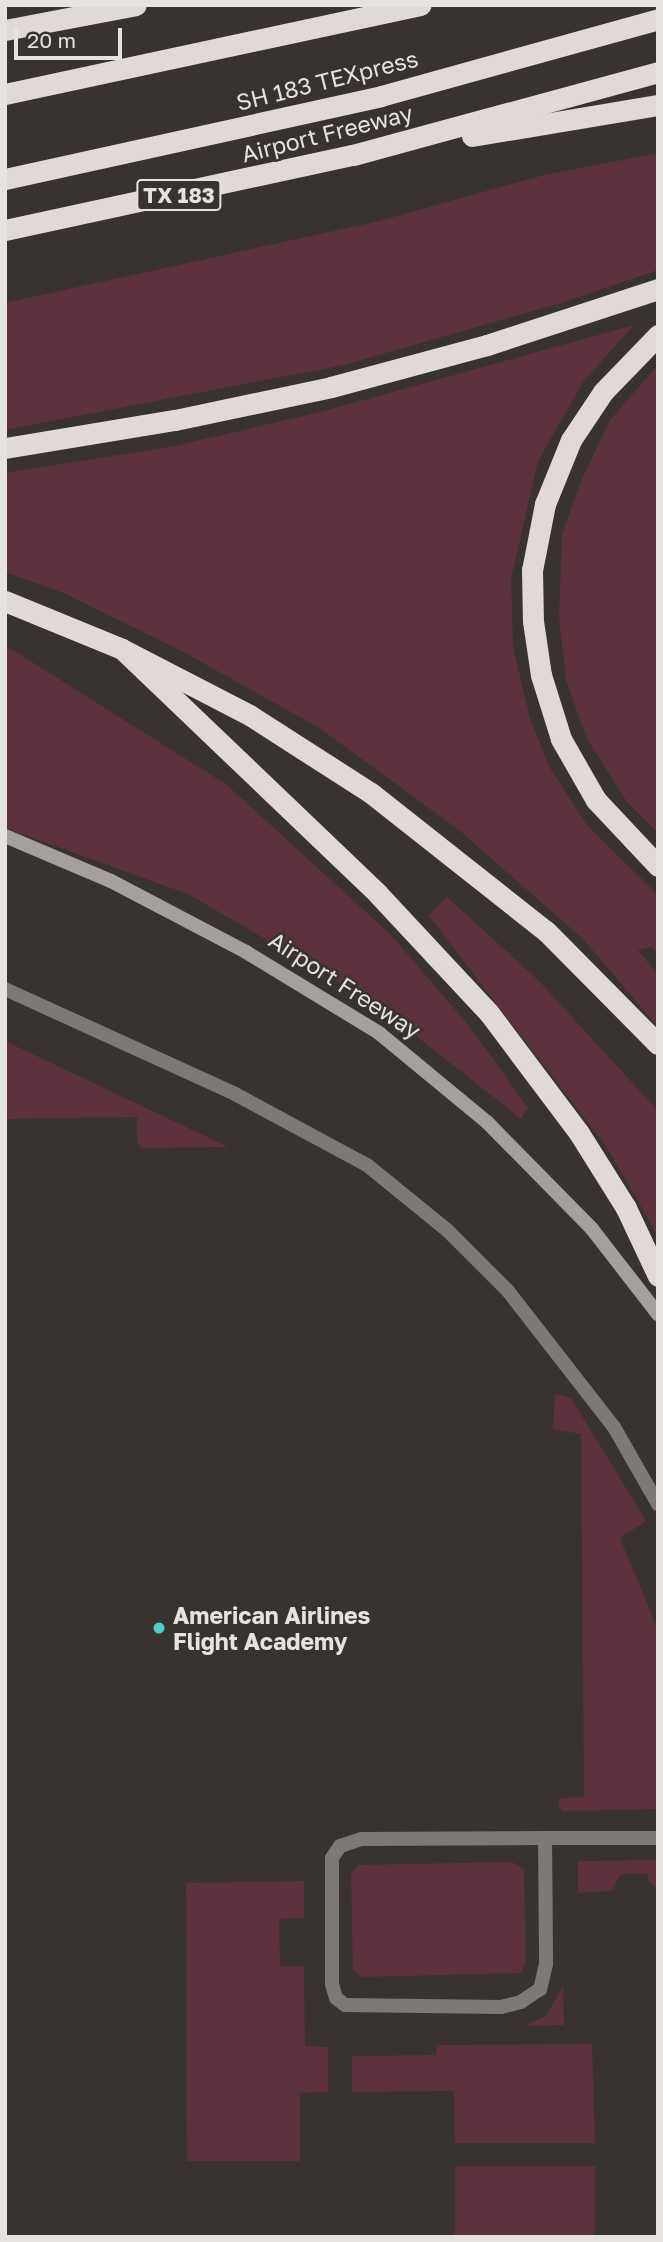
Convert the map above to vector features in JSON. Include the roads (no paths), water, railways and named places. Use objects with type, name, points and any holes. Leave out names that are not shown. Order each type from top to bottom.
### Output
[{"type":"highway","points":[[5,30],[136,5]]},
{"type":"highway","points":[[5,94],[421,5]]},
{"type":"highway","name":"SH 183 TEXpress","points":[[5,179],[381,96],[658,19]]},
{"type":"highway","name":"Airport Freeway","points":[[5,230],[353,155],[658,72]]},
{"type":"highway","points":[[353,155],[658,105]]},
{"type":"highway","points":[[5,448],[176,420],[331,387],[487,345],[658,289]]},
{"type":"highway","points":[[658,335],[603,392],[571,440],[545,504],[532,569],[533,621],[541,675],[561,739],[596,800],[658,866]]},
{"type":"highway","points":[[5,601],[122,649],[251,716],[372,793],[545,931],[658,1044]]},
{"type":"highway","points":[[122,649],[378,894],[489,1013],[579,1133],[626,1208],[658,1276]]},
{"type":"main road","name":"Airport Freeway","points":[[5,836],[111,881],[246,952],[379,1033],[487,1122],[592,1229],[658,1314]]},
{"type":"lane","points":[[5,989],[235,1094],[367,1165],[446,1230],[508,1292],[614,1427],[658,1504]]},
{"type":"lane","points":[[544,1838],[545,1964],[540,1989],[521,2002],[501,2007],[345,2005],[336,1998],[332,1984],[332,1858],[340,1846],[362,1839],[544,1838],[658,1838]]},
{"type":"place","name":"American Airlines Flight Academy","points":[[159,1628]]}]
